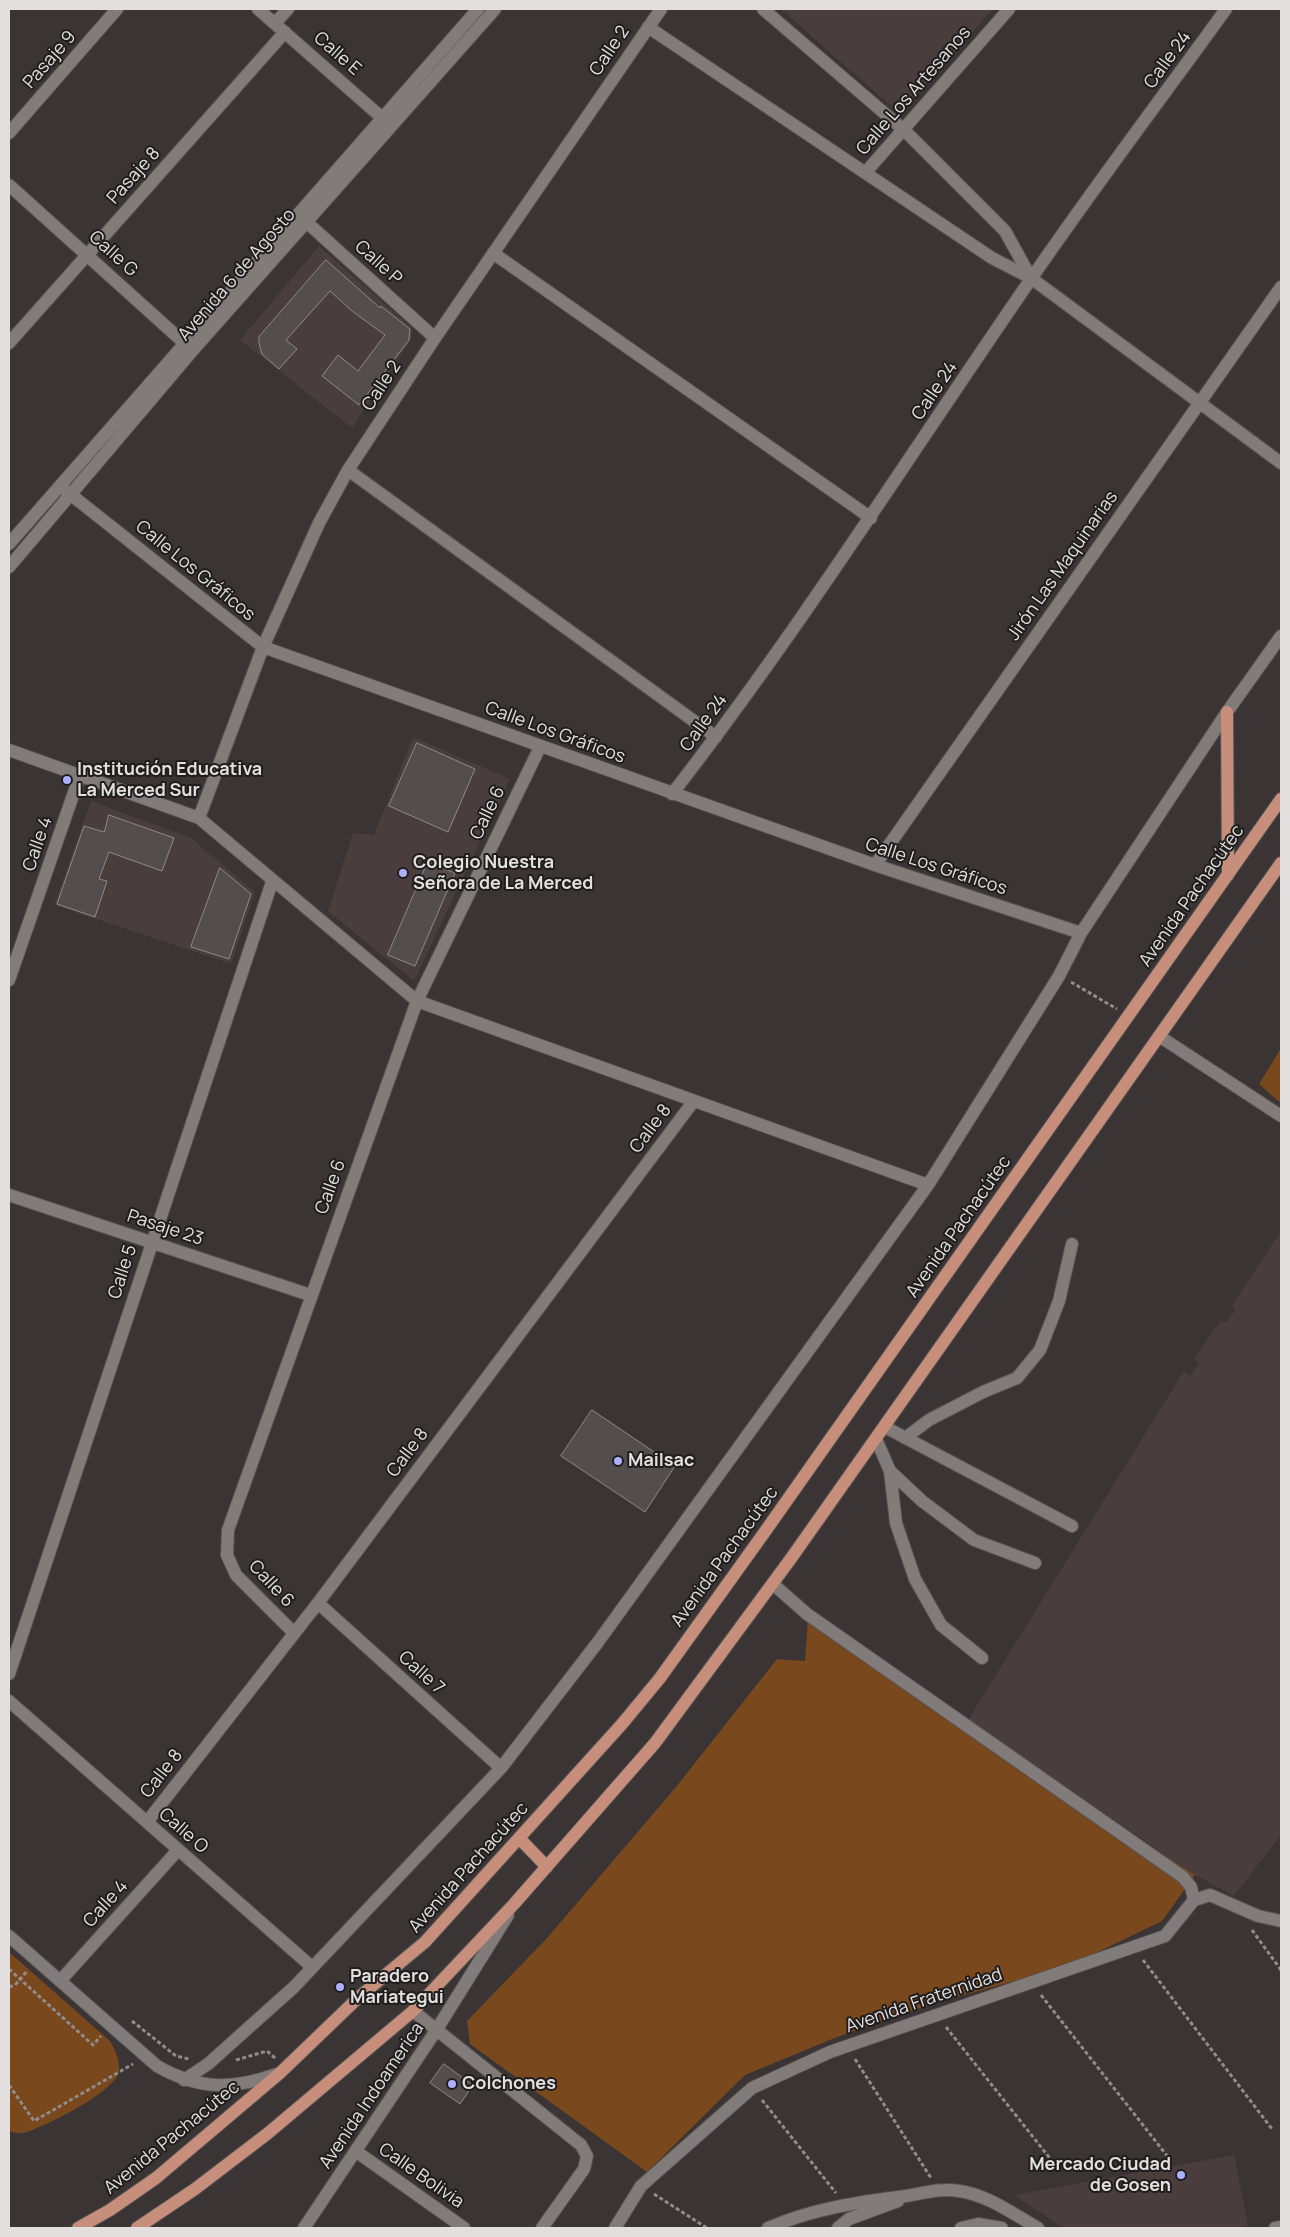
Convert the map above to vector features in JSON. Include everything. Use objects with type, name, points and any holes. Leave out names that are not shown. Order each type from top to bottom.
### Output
[{"type":"main road","points":[[1227,712],[1228,875]]},
{"type":"main road","name":"Avenida Pachacútec","points":[[78,2228],[110,2210],[156,2178],[280,2073],[359,1997],[425,1942],[660,1678],[1281,799]]},
{"type":"main road","points":[[137,2228],[195,2189],[267,2134],[413,2011],[514,1904],[655,1743],[773,1584],[876,1440],[1008,1248],[1280,867]]},
{"type":"main road","points":[[519,1838],[547,1866]]},
{"type":"street","name":"Pasaje 9","points":[[9,133],[117,9]]},
{"type":"street","name":"Calle E","points":[[258,9],[387,122]]},
{"type":"street","name":"Pasaje 8","points":[[9,343],[280,27],[288,9]]},
{"type":"street","name":"Avenida 6 de Agosto","points":[[387,122],[478,9]]},
{"type":"street","name":"Avenida 6 de Agosto","points":[[9,544],[189,347],[387,122],[495,9]]},
{"type":"street","name":"Calle 2","points":[[199,818],[263,648],[319,523],[348,470],[435,338],[661,9]]},
{"type":"street","points":[[762,9],[904,130],[1005,231],[1031,278]]},
{"type":"street","name":"Calle Los Artesanos","points":[[865,173],[1010,9]]},
{"type":"street","name":"Calle 24","points":[[672,794],[716,737],[871,518],[1031,278],[1226,9]]},
{"type":"street","points":[[648,27],[992,258],[1031,278],[1281,463]]},
{"type":"street","name":"Calle G","points":[[9,185],[189,347]]},
{"type":"street","name":"Calle P","points":[[302,218],[435,338]]},
{"type":"street","points":[[493,253],[871,518]]},
{"type":"street","name":"Jirón Las Maquinarias","points":[[875,866],[1281,287]]},
{"type":"street","name":"Avenida 6 de Agosto","points":[[9,567],[71,494],[189,347]]},
{"type":"street","points":[[348,470],[716,737]]},
{"type":"street","name":"Calle Los Gráficos","points":[[60,486],[263,648],[875,866],[1081,933]]},
{"type":"street","name":"Avenida Pachacútec","points":[[184,2080],[208,2064],[250,2028],[312,1967],[501,1768],[598,1642],[928,1185],[1059,976],[1081,933],[1227,712],[1281,636]]},
{"type":"street","name":"Calle 6","points":[[294,1633],[236,1575],[227,1554],[228,1530],[310,1295],[417,1001],[540,747]]},
{"type":"street","points":[[9,750],[199,818],[227,840],[272,882],[417,1001],[693,1102],[928,1185]]},
{"type":"street","name":"Calle 4","points":[[9,980],[80,775]]},
{"type":"street","name":"Calle 5","points":[[9,1674],[272,882]]},
{"type":"street","points":[[1159,1036],[1281,1116]]},
{"type":"street","name":"Calle 8","points":[[147,1822],[318,1603],[693,1102]]},
{"type":"street","name":"Pasaje 23","points":[[9,1195],[310,1295]]},
{"type":"street","points":[[905,1438],[929,1420],[982,1392],[1016,1378],[1040,1350],[1059,1301],[1072,1244]]},
{"type":"street","points":[[885,1427],[1072,1526]]},
{"type":"street","points":[[876,1440],[890,1471],[896,1523],[915,1579],[941,1626],[982,1658]]},
{"type":"street","points":[[890,1471],[922,1502],[974,1540],[1035,1563]]},
{"type":"street","points":[[773,1584],[807,1614],[1182,1878],[1191,1887],[1194,1900],[1210,1895],[1258,1916],[1281,1921]]},
{"type":"street","name":"Calle 7","points":[[318,1603],[501,1768]]},
{"type":"street","name":"Calle O","points":[[9,1701],[312,1967]]},
{"type":"street","name":"Calle 4","points":[[60,1981],[178,1850]]},
{"type":"street","name":"Avenida Fraternidad","points":[[615,2228],[641,2186],[752,2088],[847,2046],[1165,1936],[1194,1900]]},
{"type":"street","name":"Avenida Indoamerica","points":[[304,2228],[357,2152],[437,2029],[514,1904]]},
{"type":"street","points":[[9,1936],[157,2066],[184,2080],[214,2086],[235,2086],[280,2073]]},
{"type":"street","points":[[413,2011],[581,2145],[587,2156],[584,2169],[542,2228]]},
{"type":"street","name":"Calle Bolivia","points":[[357,2152],[464,2228]]},
{"type":"street","points":[[768,2228],[793,2217],[845,2204],[938,2190],[960,2191],[979,2196],[1038,2228]]},
{"type":"street","points":[[838,2228],[849,2219],[914,2195]]},
{"type":"street","points":[[960,2228],[978,2224],[1002,2228]]},
{"type":"street","points":[[1275,2228],[1281,2227]]},
{"type":"path","points":[[1059,976],[1115,1008]]},
{"type":"path","points":[[1249,1926],[1281,1970]]},
{"type":"path","points":[[1134,1947],[1272,2129]]},
{"type":"path","points":[[9,1987],[16,1984],[36,1960]]},
{"type":"path","points":[[1031,1982],[1168,2156]]},
{"type":"path","points":[[936,2015],[1056,2166]]},
{"type":"path","points":[[847,2046],[938,2190]]},
{"type":"path","points":[[9,2085],[34,2121],[147,2056]]},
{"type":"path","points":[[752,2088],[845,2204]]},
{"type":"path","points":[[641,2186],[707,2228]]},
{"type":"shaded area","points":[[781,9],[993,9],[900,114]]},
{"type":"shaded area","points":[[319,246],[412,328],[411,340],[352,428],[240,340]]},
{"type":"shaded area","name":"Colegio Nuestra Señora de La Merced","points":[[413,737],[510,779],[414,981],[328,911],[353,833],[374,835]]},
{"type":"shaded area","points":[[91,801],[191,838],[255,892],[231,964],[54,905]]},
{"type":"shaded area","points":[[1281,1048],[1281,1103],[1259,1084]]},
{"type":"shaded area","points":[[1281,1231],[1281,1835],[1234,1896],[1195,1875],[968,1720],[1183,1372],[1190,1376],[1199,1363],[1194,1359],[1221,1320],[1226,1323],[1235,1309],[1232,1305]]},
{"type":"shaded area","points":[[808,1619],[1195,1875],[1162,1921],[1094,1954],[1015,1981],[938,2002],[837,2037],[745,2075],[647,2172],[470,2044],[467,2021],[548,1937],[676,1787],[777,1659],[805,1661]]},
{"type":"shaded area","points":[[9,1952],[110,2041],[119,2065],[118,2074],[113,2082],[103,2091],[61,2117],[22,2133],[9,2131]]},
{"type":"shaded area","name":"Mercado Ciudad de Gosen","points":[[1234,2155],[1248,2225],[1237,2228],[1064,2228],[1014,2195]]},
{"type":"building","points":[[326,260],[380,308],[381,306],[410,329],[409,340],[359,405],[322,376],[338,355],[358,371],[385,335],[352,311],[330,291],[286,340],[297,349],[279,369],[262,354],[259,343],[259,337]]},
{"type":"building","points":[[417,743],[475,769],[448,832],[389,806]]},
{"type":"building","points":[[109,815],[174,838],[162,871],[109,852],[99,879],[107,881],[95,917],[57,904],[84,826],[104,832]]},
{"type":"building","points":[[428,862],[455,873],[415,966],[388,955]]},
{"type":"building","points":[[220,868],[251,894],[229,959],[191,947]]},
{"type":"building","name":"Mailsac","points":[[592,1410],[675,1466],[645,1512],[561,1456]]},
{"type":"building","name":"Colchones","points":[[444,2064],[473,2085],[460,2104],[430,2083]]},
{"type":"place","name":"Institución Educativa La Merced Sur","points":[[67,780]]},
{"type":"place","name":"Colegio Nuestra Señora de La Merced","points":[[403,873]]},
{"type":"place","name":"Mailsac","points":[[618,1461]]},
{"type":"place","name":"Paradero Mariategui","points":[[340,1987]]},
{"type":"place","name":"Colchones","points":[[452,2084]]},
{"type":"place","name":"Mercado Ciudad de Gosen","points":[[1181,2175]]}]
